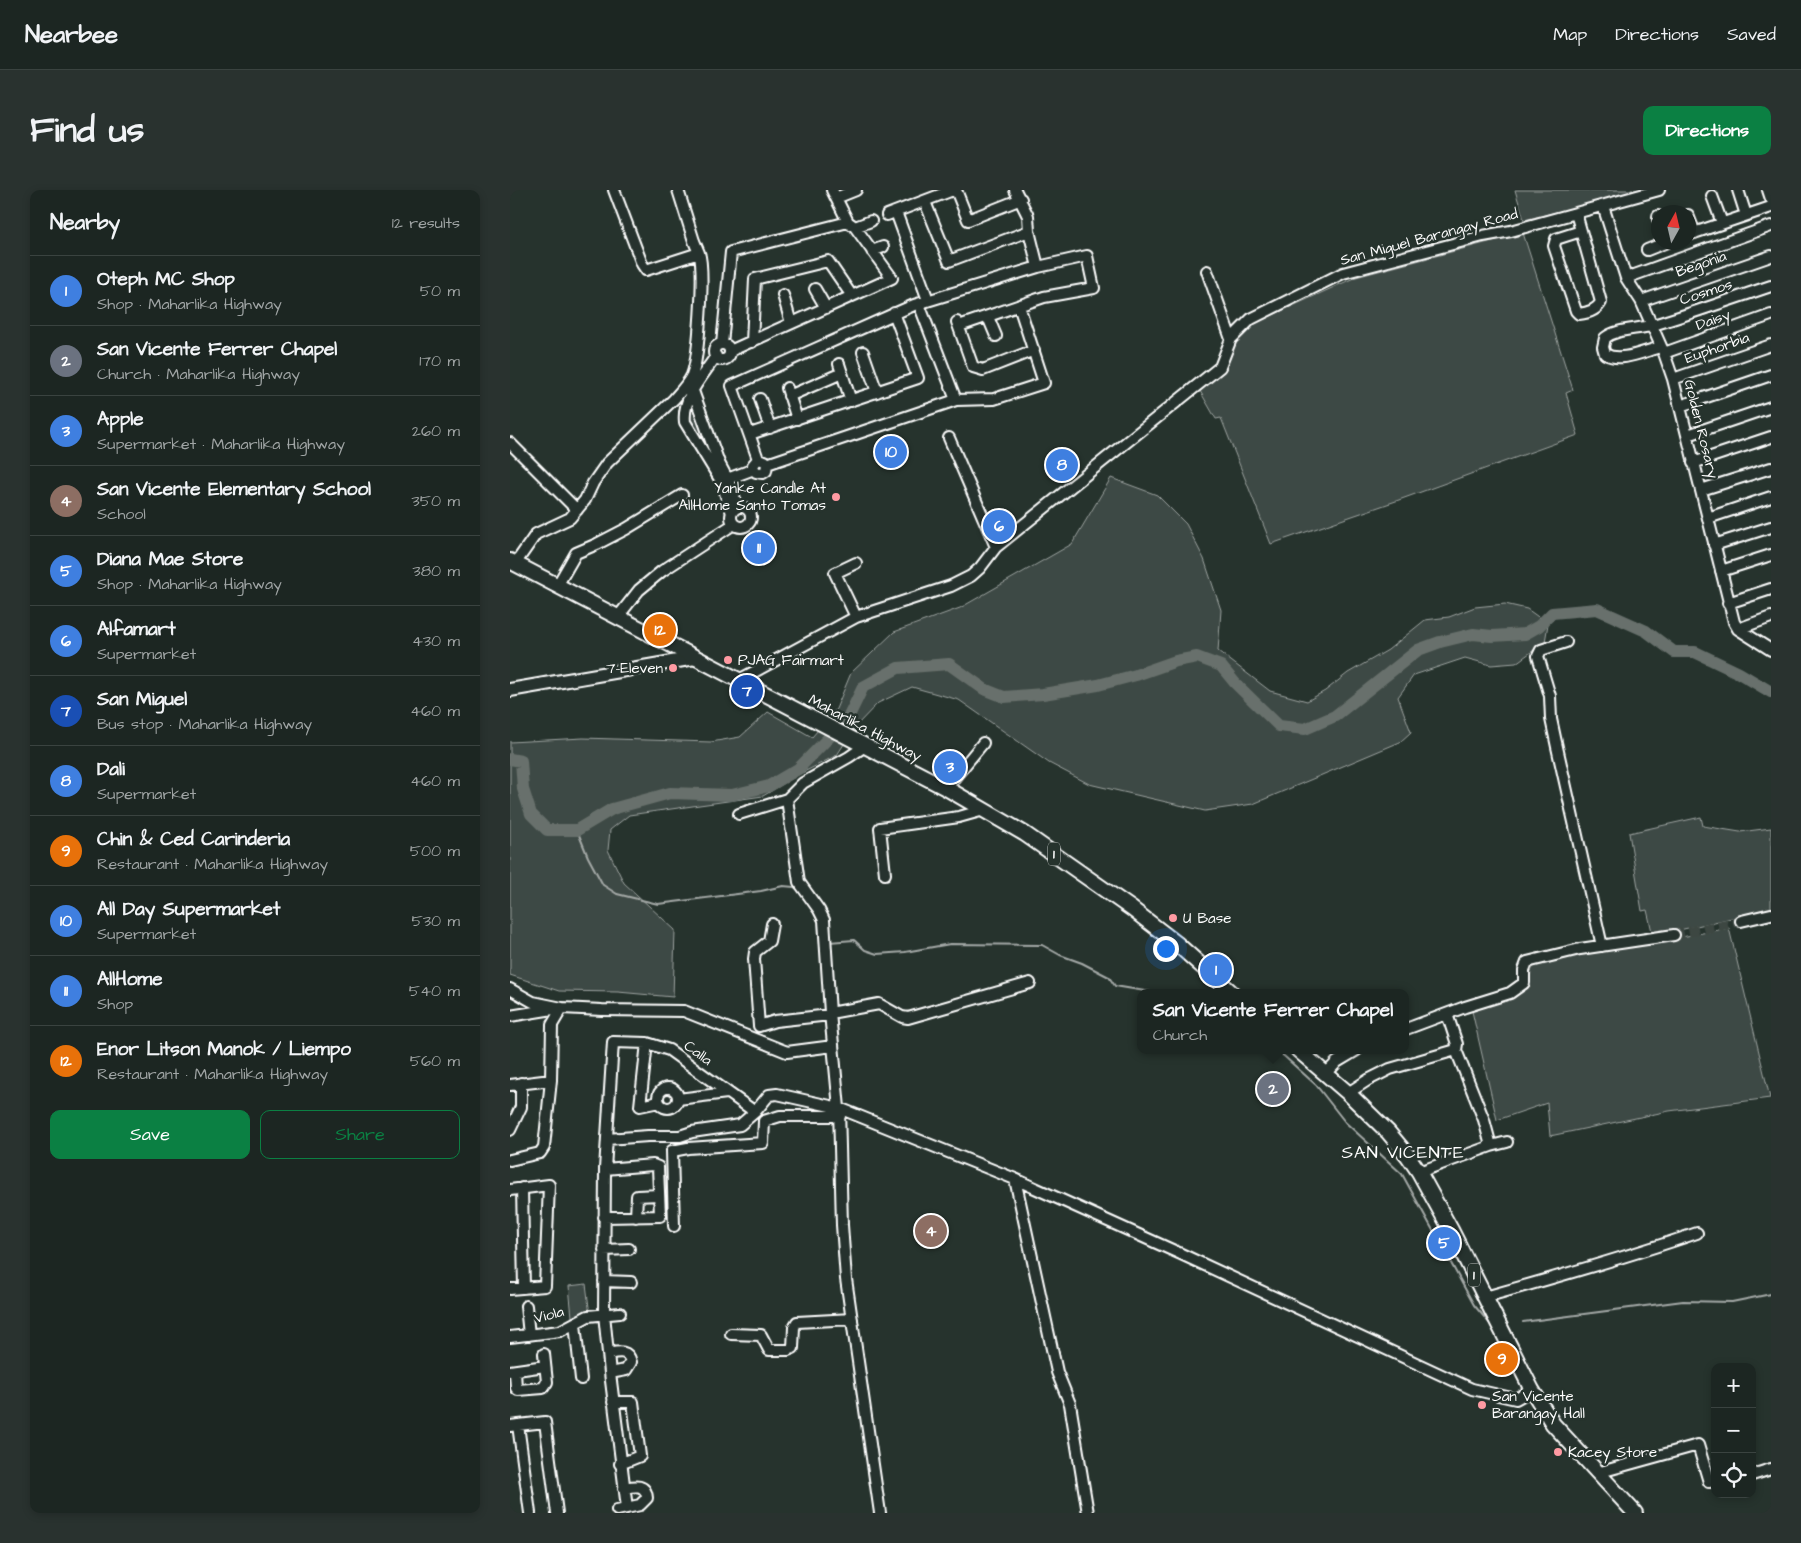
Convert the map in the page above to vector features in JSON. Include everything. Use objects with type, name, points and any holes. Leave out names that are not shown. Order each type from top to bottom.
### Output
[{"type":"highway","name":"Maharlika Highway","points":[[512,562],[946,788],[1025,834],[1132,909],[1176,943],[1228,989]]},
{"type":"highway","name":"1","points":[[1302,1054],[1348,1093],[1388,1132],[1419,1172],[1451,1230],[1532,1390],[1553,1424],[1635,1513]]},
{"type":"main road","points":[[510,690],[695,658]]},
{"type":"street","points":[[614,190],[646,270],[700,252]]},
{"type":"street","points":[[512,562],[536,534],[570,518],[585,500],[593,483],[608,463],[674,399],[683,389],[692,373],[702,292],[702,268],[700,252],[694,241],[678,190]]},
{"type":"street","points":[[726,347],[752,342],[892,278],[851,224],[834,194],[856,190]]},
{"type":"street","points":[[956,400],[892,214],[955,190],[968,220],[1018,195],[1028,216],[1029,231],[1038,267]]},
{"type":"street","name":"San Miguel Barangay Road","points":[[739,680],[856,617],[951,586],[971,576],[980,568],[996,547],[1220,367],[1231,339],[1251,319],[1354,269],[1483,236],[1511,231],[1659,190]]},
{"type":"street","points":[[1738,190],[1746,215]]},
{"type":"street","points":[[1768,190],[1771,199]]},
{"type":"street","points":[[1712,196],[1722,223]]},
{"type":"street","points":[[924,202],[949,261],[1029,231]]},
{"type":"street","name":"Golden Rosary","points":[[1603,206],[1626,278],[1640,301],[1673,379],[1728,603],[1738,628]]},
{"type":"street","points":[[1696,233],[1771,207]]},
{"type":"street","points":[[1576,213],[1601,302],[1594,310],[1579,314],[1576,311],[1554,246],[1556,239],[1581,231]]},
{"type":"street","points":[[724,480],[685,422],[684,412],[693,391],[716,356],[723,359],[729,355],[726,347],[732,252],[871,221]]},
{"type":"street","points":[[1626,278],[1771,226]]},
{"type":"street","points":[[872,251],[883,247]]},
{"type":"street","points":[[1647,250],[1651,248]]},
{"type":"street","points":[[758,459],[732,386],[894,313],[923,302],[1038,267],[1087,256],[1094,288],[1044,297],[988,317],[958,324],[973,366],[983,370],[1034,350]]},
{"type":"street","name":"Begonia","points":[[1640,301],[1771,256]]},
{"type":"street","points":[[752,342],[755,279],[828,261],[852,296]]},
{"type":"street","points":[[1207,271],[1231,339]]},
{"type":"street","name":"Cosmos","points":[[1662,350],[1628,356],[1607,356],[1603,352],[1604,341],[1608,336],[1627,330],[1651,326],[1771,286]]},
{"type":"street","points":[[815,289],[826,308]]},
{"type":"street","points":[[783,295],[791,323]]},
{"type":"street","points":[[767,464],[956,400],[994,399],[1044,383],[1019,306]]},
{"type":"street","points":[[750,434],[918,378],[894,313]]},
{"type":"street","name":"Daisy","points":[[1662,350],[1771,315]]},
{"type":"street","points":[[988,317],[996,336]]},
{"type":"street","name":"Euphorbia","points":[[1673,379],[1771,345]]},
{"type":"street","points":[[864,352],[877,392]]},
{"type":"street","points":[[797,419],[788,392],[841,368],[851,401]]},
{"type":"street","points":[[1680,406],[1771,375]]},
{"type":"street","points":[[693,391],[735,510],[731,519],[738,527],[744,527],[751,520],[751,514],[744,507],[735,510]]},
{"type":"street","points":[[760,399],[770,428]]},
{"type":"street","points":[[1688,436],[1771,407]]},
{"type":"street","points":[[1693,463],[1771,437]]},
{"type":"street","points":[[949,438],[996,547]]},
{"type":"street","points":[[510,443],[576,510]]},
{"type":"street","points":[[758,459],[762,459],[767,464]]},
{"type":"street","points":[[754,470],[753,465],[758,459]]},
{"type":"street","points":[[724,480],[754,470],[763,473],[766,471],[767,464]]},
{"type":"street","points":[[1701,490],[1771,468]]},
{"type":"street","points":[[557,586],[576,553],[626,529],[682,494]]},
{"type":"street","points":[[1708,518],[1771,497]]},
{"type":"street","points":[[617,618],[639,590],[662,571],[734,524]]},
{"type":"street","points":[[1714,545],[1771,527]]},
{"type":"street","points":[[1721,571],[1771,555]]},
{"type":"street","points":[[856,563],[835,573],[856,617]]},
{"type":"street","points":[[1728,603],[1771,589]]},
{"type":"street","points":[[1738,628],[1771,617]]},
{"type":"street","points":[[1738,628],[1770,648]]},
{"type":"street","points":[[1566,642],[1542,650],[1538,656],[1550,696],[1551,719],[1602,946]]},
{"type":"street","points":[[946,788],[983,743]]},
{"type":"street","points":[[739,814],[786,799],[803,783],[841,762],[861,744]]},
{"type":"street","points":[[786,799],[799,882],[824,920],[839,1112],[842,1225],[852,1319],[880,1513]]},
{"type":"street","points":[[885,874],[880,828],[959,817],[984,810]]},
{"type":"street","points":[[1741,921],[1771,914]]},
{"type":"street","points":[[772,924],[770,941],[755,952],[754,959],[759,1026],[775,1021],[830,1014],[879,1004],[902,1017],[908,1018],[1030,983]]},
{"type":"street","points":[[1409,1028],[1510,993],[1524,983],[1524,970],[1527,962],[1580,949],[1674,936]]},
{"type":"street","points":[[510,989],[533,1002],[562,1008],[684,1011],[787,1052],[833,1046]]},
{"type":"street","points":[[510,1016],[562,1008]]},
{"type":"street","points":[[510,1160],[540,1153],[544,1148],[551,1080],[552,1025],[562,1008]]},
{"type":"street","points":[[1447,1014],[1457,1044],[1456,1050],[1484,1120],[1491,1146]]},
{"type":"street","name":"Calla","points":[[607,1139],[613,1042],[646,1043],[669,1050],[755,1112]]},
{"type":"street","points":[[646,1043],[640,1106],[659,1102],[660,1092],[666,1089],[675,1092],[678,1100],[727,1093]]},
{"type":"street","points":[[1348,1093],[1390,1069],[1456,1050]]},
{"type":"street","points":[[1325,1075],[1337,1062],[1350,1054]]},
{"type":"street","points":[[510,1085],[551,1080]]},
{"type":"street","points":[[510,1130],[521,1107],[521,1083]]},
{"type":"street","points":[[624,1488],[638,1486],[644,1489],[647,1494],[643,1504],[622,1509],[624,1488],[604,1314],[604,1217],[607,1139],[680,1136],[692,1132],[740,1125],[755,1112],[769,1095],[777,1094],[839,1112],[1015,1179],[1472,1389],[1516,1399],[1532,1390]]},
{"type":"street","points":[[674,1226],[672,1151],[688,1148],[763,1143],[764,1121],[780,1116],[839,1112]]},
{"type":"street","points":[[1419,1172],[1507,1142]]},
{"type":"street","points":[[604,1217],[660,1216],[659,1170],[656,1166],[605,1169]]},
{"type":"street","points":[[1015,1179],[1057,1372],[1070,1404],[1088,1513]]},
{"type":"street","points":[[510,1190],[549,1184],[545,1286],[510,1289]]},
{"type":"street","points":[[522,1188],[524,1288]]},
{"type":"street","points":[[636,1217],[637,1196],[659,1195]]},
{"type":"street","points":[[1485,1297],[1630,1256],[1697,1233]]},
{"type":"street","points":[[604,1250],[629,1249]]},
{"type":"street","points":[[604,1281],[631,1282]]},
{"type":"street","name":"Viola","points":[[526,1306],[529,1335]]},
{"type":"street","name":"Viola","points":[[510,1337],[560,1331],[588,1316],[620,1313]]},
{"type":"street","points":[[731,1334],[761,1335],[769,1350],[788,1350],[793,1348],[794,1327],[797,1322],[852,1319]]},
{"type":"street","points":[[575,1324],[581,1378]]},
{"type":"street","points":[[608,1354],[623,1352],[631,1362],[626,1370],[610,1373]]},
{"type":"street","points":[[544,1354],[546,1366],[546,1385],[543,1388],[536,1389],[518,1390],[516,1388],[512,1371],[546,1366]]},
{"type":"street","points":[[613,1402],[633,1402],[640,1456],[620,1464]]},
{"type":"street","points":[[530,1513],[514,1425],[545,1422],[557,1513]]},
{"type":"street","points":[[1597,1473],[1698,1444],[1709,1482],[1711,1482]]},
{"type":"street","points":[[1756,1474],[1771,1469]]},
{"type":"shaded area","points":[[1515,190],[1646,190],[1524,220]]},
{"type":"shaded area","points":[[1523,233],[1573,390],[1566,393],[1578,435],[1271,544],[1221,418],[1216,419],[1200,391],[1223,369],[1235,344],[1251,325],[1356,277]]},
{"type":"shaded area","points":[[692,401],[710,448],[704,450],[687,417]]},
{"type":"shaded area","points":[[1111,478],[1157,495],[1186,524],[1204,559],[1221,610],[1218,651],[1270,691],[1307,701],[1325,691],[1348,673],[1388,650],[1425,620],[1449,617],[1475,607],[1505,604],[1527,609],[1548,624],[1545,642],[1516,663],[1491,665],[1465,658],[1414,675],[1398,697],[1411,732],[1400,742],[1253,804],[1205,811],[1089,784],[1049,763],[959,700],[912,687],[878,703],[855,727],[837,755],[763,796],[629,815],[610,830],[608,850],[624,883],[675,930],[673,997],[618,992],[559,991],[510,975],[510,742],[583,738],[711,742],[740,737],[768,712],[812,737],[836,709],[851,673],[894,632],[960,608],[1072,544]]},
{"type":"shaded area","points":[[1701,817],[1703,826],[1740,832],[1771,828],[1771,909],[1653,936],[1647,910],[1642,911],[1629,833]]},
{"type":"shaded area","points":[[1729,928],[1770,1098],[1669,1111],[1550,1136],[1547,1103],[1497,1120],[1472,1011],[1512,998],[1529,986],[1531,971],[1536,963]]},
{"type":"shaded area","points":[[586,1284],[590,1315],[572,1317],[569,1286]]},
{"type":"waterway","points":[[510,759],[521,761],[523,789],[531,814],[547,830],[577,830],[612,809],[670,793],[732,795],[769,786],[798,769],[848,718],[863,687],[898,668],[949,664],[984,689],[1004,697],[1043,694],[1098,685],[1136,675],[1176,661],[1197,657],[1221,666],[1235,683],[1279,726],[1305,729],[1335,716],[1418,650],[1440,642],[1473,634],[1492,636],[1525,634],[1539,626],[1552,613],[1597,609],[1646,631],[1674,652],[1695,652],[1739,673],[1771,692]]},
{"type":"waterway","points":[[577,830],[588,857],[603,885],[617,894],[658,904],[761,891],[783,886],[794,887],[801,892]]},
{"type":"waterway","points":[[829,942],[854,940],[865,950],[877,954],[905,952],[950,944],[1042,945],[1109,977],[1115,986],[1137,990]]},
{"type":"waterway","points":[[1281,1054],[1316,1085],[1345,1122],[1402,1174],[1474,1305],[1491,1325]]},
{"type":"waterway","points":[[1523,1322],[1683,1301],[1732,1302],[1771,1294]]},
{"type":"tunnel","points":[[1674,935],[1741,921]]},
{"type":"place","name":"All Day Supermarket","points":[[891,452]]},
{"type":"place","name":"Dali","points":[[1062,465]]},
{"type":"place","name":"Yanke Candle At AllHome Santo Tomas","points":[[836,497]]},
{"type":"place","name":"Alfamart","points":[[999,526]]},
{"type":"place","name":"AllHome","points":[[759,548]]},
{"type":"place","name":"Enor Litson Manok / Liempo","points":[[660,630]]},
{"type":"place","name":"PJAG Fairmart","points":[[728,660]]},
{"type":"place","name":"7-Eleven","points":[[673,668]]},
{"type":"place","name":"San Miguel","points":[[747,691]]},
{"type":"place","name":"Apple","points":[[950,767]]},
{"type":"place","name":"U Base","points":[[1173,918]]},
{"type":"place","name":"Oteph MC Shop","points":[[1216,970]]},
{"type":"place","name":"San Vicente Ferrer Chapel","points":[[1273,1089]]},
{"type":"place","name":"San Vicente Elementary School","points":[[931,1231]]},
{"type":"place","name":"Diana Mae Store","points":[[1444,1243]]},
{"type":"place","name":"Chin & Ced Carinderia","points":[[1502,1359]]},
{"type":"place","name":"San Vicente Barangay Hall","points":[[1482,1405]]},
{"type":"place","name":"Kacey Store","points":[[1558,1452]]},
{"type":"district","name":"SAN VICENTE","points":[[1403,1152]]}]
